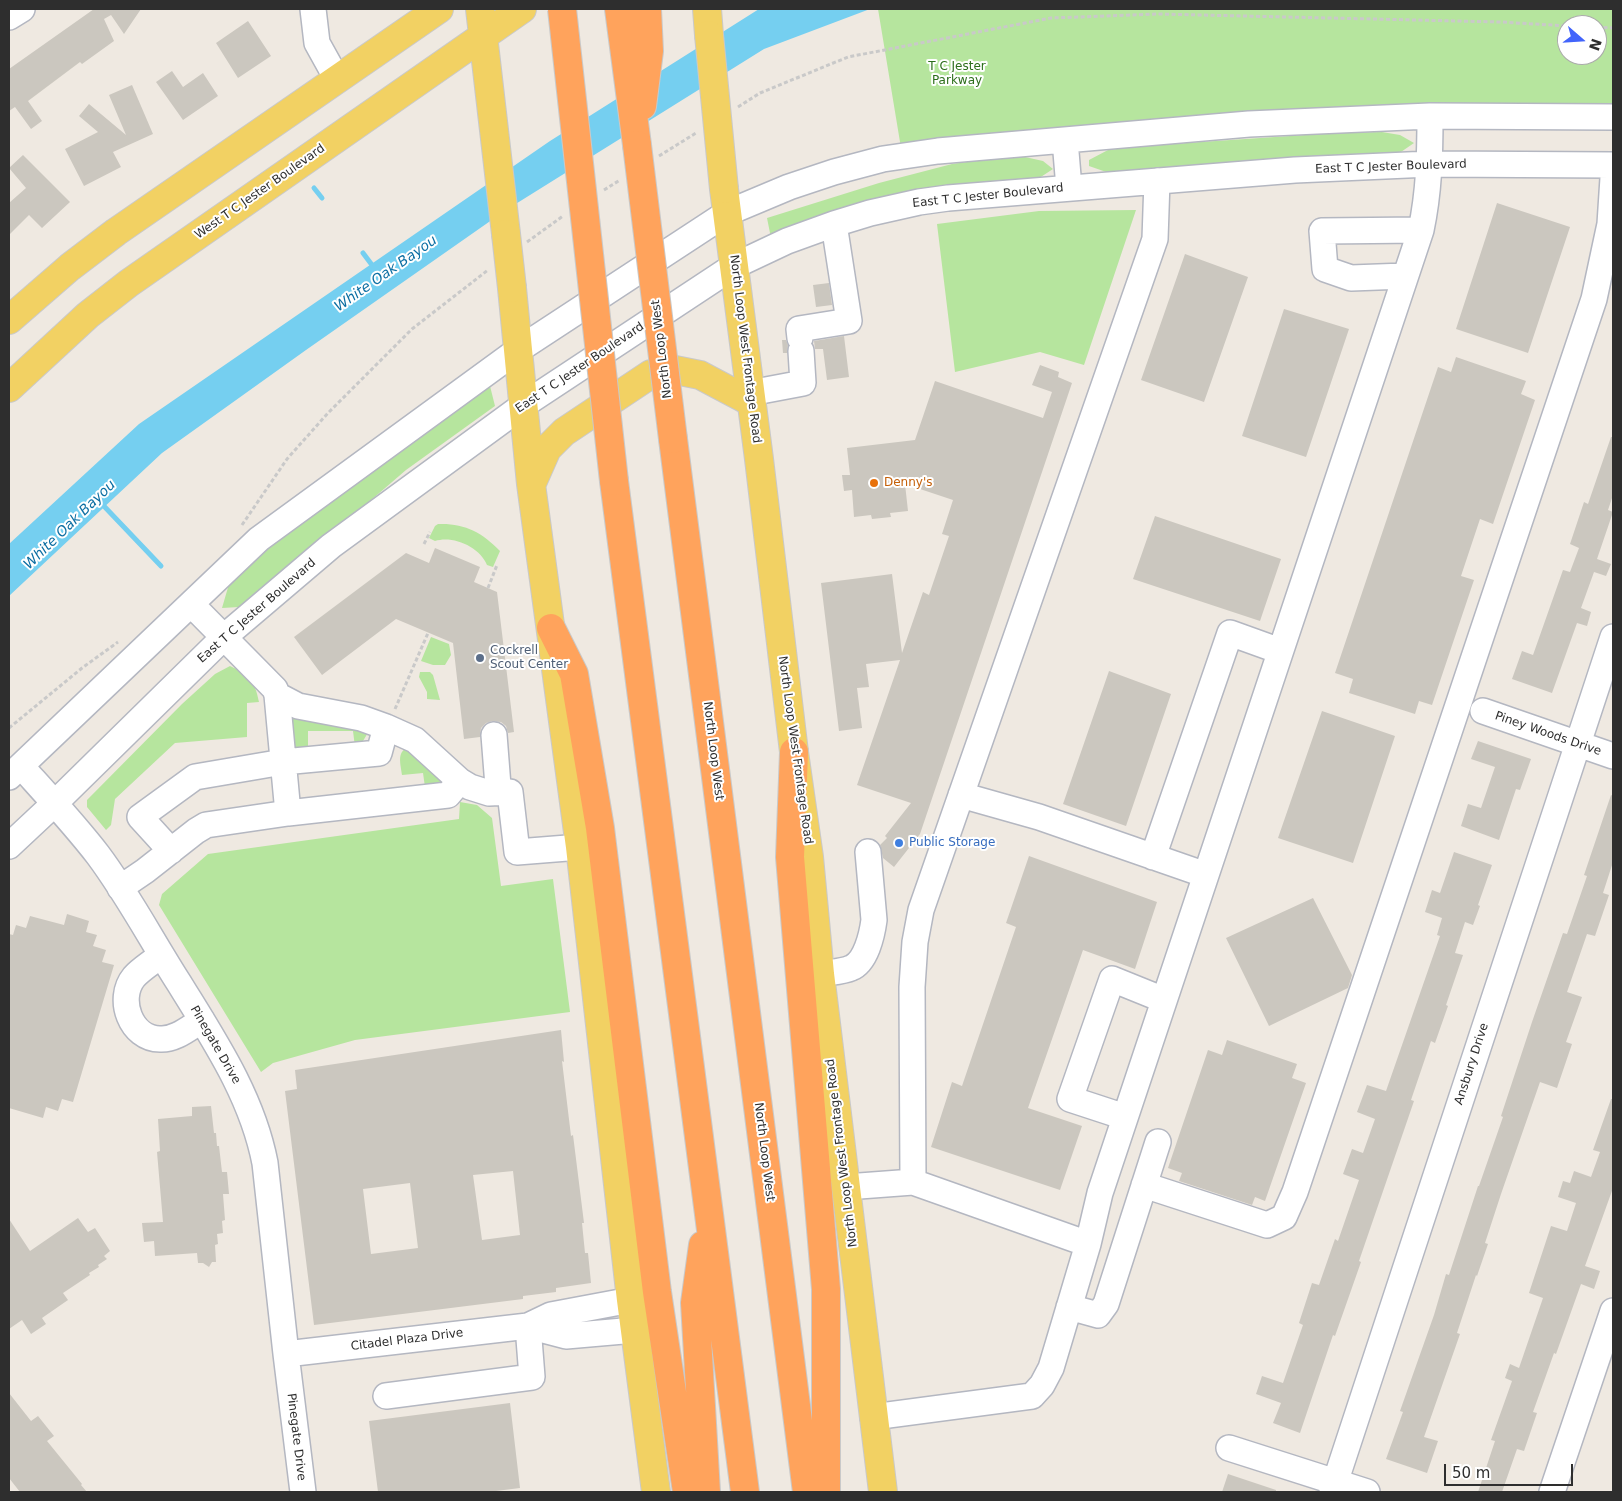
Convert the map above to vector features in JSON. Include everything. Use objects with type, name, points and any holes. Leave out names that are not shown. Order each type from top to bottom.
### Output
[{"type":"highway","points":[[562,9],[614,481],[745,1492]]},
{"type":"highway","name":"North Loop West","points":[[619,9],[807,1492]]},
{"type":"highway","points":[[637,144],[649,51],[647,9]]},
{"type":"highway","points":[[551,628],[574,674],[598,818],[657,1292],[687,1492]]},
{"type":"highway","points":[[794,752],[790,857],[826,1289],[826,1492]]},
{"type":"highway","points":[[706,1492],[695,1303],[707,1209]]},
{"type":"main road","name":"West T C Jester Boulevard","points":[[9,388],[82,321],[128,283],[438,68],[482,22],[522,9]]},
{"type":"main road","name":"North Loop West Frontage Road","points":[[707,9],[726,201],[794,752],[809,857],[820,974],[883,1492]]},
{"type":"main road","points":[[9,320],[70,267],[116,232],[337,80],[421,14]]},
{"type":"main road","points":[[482,22],[512,288],[531,484],[580,847],[635,1330],[656,1492]]},
{"type":"main road","points":[[531,484],[547,449],[564,432],[650,374],[675,370],[700,375],[750,398]]},
{"type":"street","points":[[9,17],[22,9]]},
{"type":"street","points":[[313,9],[317,43],[337,80]]},
{"type":"street","points":[[15,772],[259,540],[518,350],[726,201],[767,196],[817,177],[883,159],[938,151],[1249,124],[1430,116],[1613,117]]},
{"type":"street","points":[[874,1417],[1032,1396],[1042,1385],[1051,1368],[1088,1244],[1100,1193],[1421,230],[1427,202],[1430,164],[1430,116]]},
{"type":"street","points":[[1065,140],[1069,188]]},
{"type":"street","name":"East T C Jester Boulevard","points":[[9,846],[224,637],[330,546],[524,404],[734,266],[787,241],[870,213],[919,202],[1069,188],[1295,170],[1430,164],[1613,165]]},
{"type":"street","points":[[1144,1185],[1267,1225],[1284,1217],[1304,1164],[1594,299],[1610,224],[1613,178]]},
{"type":"street","points":[[913,1182],[912,988],[915,942],[921,910],[1156,239],[1157,181]]},
{"type":"street","points":[[750,398],[803,382],[799,329],[849,321],[834,224]]},
{"type":"street","points":[[1405,276],[1351,278],[1325,269],[1322,231],[1421,230]]},
{"type":"street","points":[[191,604],[275,689],[288,813]]},
{"type":"street","points":[[1153,856],[1230,634],[1280,651]]},
{"type":"street","name":"Ansbury Drive","points":[[1334,1487],[1613,637]]},
{"type":"street","points":[[277,695],[298,706],[360,718],[386,727],[415,740],[460,781],[470,787],[489,793],[510,792],[516,852],[580,847]]},
{"type":"street","name":"Piney Woods Drive","points":[[1483,712],[1613,756]]},
{"type":"street","points":[[170,851],[140,817],[195,777],[283,762],[379,753],[386,727]]},
{"type":"street","points":[[494,735],[498,786]]},
{"type":"street","name":"Pinegate Drive","points":[[15,772],[55,803],[98,855],[225,1058],[245,1099],[261,1142],[265,1163],[303,1492]]},
{"type":"street","points":[[120,888],[206,825],[448,794],[460,781]]},
{"type":"street","points":[[961,795],[1039,817],[1206,875]]},
{"type":"street","points":[[820,974],[853,968],[862,959],[868,945],[874,920],[868,852]]},
{"type":"street","points":[[161,955],[133,978],[128,991],[126,1006],[131,1021],[143,1034],[158,1040],[171,1038],[202,1020]]},
{"type":"street","points":[[1125,1117],[1070,1099],[1112,979],[1164,1000]]},
{"type":"street","points":[[1069,1307],[1098,1315],[1106,1304],[1158,1142]]},
{"type":"street","points":[[846,1187],[913,1182],[1088,1244]]},
{"type":"street","name":"Citadel Plaza Drive","points":[[286,1354],[528,1326],[551,1315],[632,1300]]},
{"type":"street","points":[[1552,1492],[1613,1311]]},
{"type":"street","points":[[386,1396],[532,1377],[528,1326]]},
{"type":"street","name":"Citadel Plaza Drive","points":[[528,1326],[566,1336],[635,1330]]},
{"type":"street","points":[[1229,1448],[1334,1487],[1367,1492]]},
{"type":"path","points":[[424,544],[430,532]]},
{"type":"path","points":[[488,588],[497,565]]},
{"type":"path","points":[[386,727],[428,633]]},
{"type":"green space","name":"T C Jester Parkway","points":[[878,9],[1613,9],[1613,110],[901,148]]},
{"type":"green space","points":[[1382,132],[1400,135],[1414,143],[1398,154],[1112,174],[1089,166],[1089,160],[1108,150],[1142,146],[1334,133]]},
{"type":"green space","points":[[1016,155],[1043,161],[1053,169],[1027,186],[771,238],[767,218],[879,183],[952,164]]},
{"type":"green space","points":[[1136,210],[1084,365],[1040,352],[955,372],[937,224],[1039,211]]},
{"type":"green space","points":[[490,386],[495,406],[406,470],[341,526],[293,561],[239,607],[222,608],[229,584],[249,561],[298,521]]},
{"type":"green space","points":[[438,524],[464,527],[479,534],[493,544],[500,551],[493,567],[487,565],[478,553],[465,544],[450,540],[435,541],[429,538]]},
{"type":"green space","points":[[431,637],[449,644],[451,655],[445,665],[433,665],[421,661]]},
{"type":"green space","points":[[230,666],[247,676],[253,684],[259,702],[247,703],[247,737],[175,743],[115,799],[111,825],[106,830],[87,807],[87,800],[182,704],[215,674]]},
{"type":"green space","points":[[420,672],[430,672],[433,675],[440,700],[427,699],[427,692],[419,677]]},
{"type":"green space","points":[[291,717],[369,731],[363,741],[355,747],[353,731],[308,731],[308,748],[285,752]]},
{"type":"green space","points":[[405,749],[411,749],[444,783],[425,787],[423,773],[402,775],[400,757]]},
{"type":"green space","points":[[460,802],[477,805],[492,818],[501,886],[553,879],[570,1012],[355,1040],[273,1063],[261,1072],[159,905],[162,894],[208,854],[459,819]]},
{"type":"water","name":"White Oak Bayou","points":[[759,9],[870,9],[764,49],[506,210],[162,453],[9,596],[9,544],[139,424],[550,141]]},
{"type":"building","points":[[94,9],[141,9],[124,34],[111,15],[104,19],[114,41],[82,64],[80,62],[28,101],[42,121],[31,129],[15,107],[9,111],[9,69]]},
{"type":"building","points":[[248,21],[271,56],[238,78],[216,43]]},
{"type":"building","points":[[172,71],[183,87],[203,73],[218,96],[183,120],[156,82]]},
{"type":"building","points":[[132,85],[153,134],[113,152],[121,167],[84,186],[65,149],[98,132],[79,116],[89,104],[126,135],[109,95]]},
{"type":"building","points":[[23,155],[70,202],[42,228],[29,215],[9,235],[9,203],[26,188],[9,168]]},
{"type":"building","points":[[1497,203],[1570,227],[1528,353],[1456,329]]},
{"type":"building","points":[[1185,254],[1248,277],[1204,402],[1141,380]]},
{"type":"building","points":[[829,283],[832,305],[816,307],[813,285]]},
{"type":"building","points":[[1284,309],[1349,329],[1306,457],[1242,436]]},
{"type":"building","points":[[844,336],[849,377],[827,380],[823,349],[815,349],[814,341]]},
{"type":"building","points":[[782,340],[786,340],[788,345],[787,353],[783,353]]},
{"type":"building","points":[[1456,357],[1526,381],[1521,394],[1535,400],[1493,524],[1480,519],[1461,576],[1474,580],[1432,705],[1419,701],[1415,714],[1349,693],[1353,679],[1335,673],[1438,367],[1451,372]]},
{"type":"building","points":[[1040,365],[1059,372],[1058,377],[1072,383],[920,834],[894,867],[883,858],[880,845],[911,803],[857,785],[900,660],[866,664],[869,687],[857,688],[862,728],[839,731],[821,583],[892,574],[902,653],[923,592],[929,595],[949,536],[942,534],[953,500],[905,484],[908,511],[890,513],[891,517],[872,519],[871,515],[854,517],[852,490],[844,491],[842,475],[850,475],[847,448],[915,440],[935,381],[1043,418],[1052,392],[1032,385]]},
{"type":"building","points":[[1611,437],[1613,437],[1613,495],[1608,510],[1613,512],[1597,559],[1611,564],[1606,576],[1594,572],[1581,608],[1591,612],[1587,626],[1577,623],[1552,693],[1512,679],[1522,651],[1533,655],[1563,570],[1570,572],[1579,548],[1570,544],[1584,502],[1588,504]]},
{"type":"building","points":[[1155,516],[1281,559],[1260,621],[1133,579]]},
{"type":"building","name":"Cockrell Scout Center","points":[[435,548],[480,567],[474,582],[497,592],[514,732],[508,733],[506,726],[501,722],[492,721],[486,723],[481,728],[480,737],[464,739],[453,643],[396,619],[322,675],[294,637],[406,553],[429,563]]},
{"type":"building","points":[[1109,671],[1171,694],[1126,826],[1063,804]]},
{"type":"building","points":[[1322,711],[1395,736],[1353,863],[1278,838]]},
{"type":"building","points":[[1478,741],[1531,759],[1520,790],[1516,789],[1499,840],[1461,826],[1468,804],[1481,808],[1495,767],[1471,759]]},
{"type":"building","points":[[1611,795],[1613,796],[1613,862],[1603,893],[1609,895],[1595,936],[1587,934],[1567,992],[1582,997],[1566,1042],[1572,1044],[1557,1088],[1540,1082],[1501,1194],[1485,1243],[1488,1244],[1457,1333],[1460,1334],[1424,1437],[1438,1441],[1427,1473],[1386,1459],[1403,1412],[1400,1411],[1434,1315],[1446,1274],[1449,1275],[1503,1117],[1501,1116],[1532,1022],[1563,933],[1567,934],[1587,876],[1584,875]]},
{"type":"building","points":[[1454,852],[1492,865],[1473,925],[1465,922],[1455,953],[1463,955],[1446,1005],[1448,1006],[1435,1043],[1431,1041],[1411,1100],[1414,1101],[1359,1261],[1361,1262],[1335,1336],[1333,1335],[1300,1433],[1273,1423],[1281,1403],[1256,1394],[1262,1376],[1283,1383],[1303,1325],[1299,1323],[1312,1283],[1319,1285],[1335,1239],[1338,1241],[1359,1180],[1343,1174],[1352,1149],[1363,1153],[1375,1119],[1357,1112],[1367,1085],[1386,1091],[1440,936],[1437,935],[1442,918],[1425,912],[1432,890],[1440,893]]},
{"type":"building","points":[[1029,856],[1157,902],[1135,969],[1083,950],[1028,1108],[1082,1126],[1060,1190],[931,1147],[952,1082],[962,1086],[1016,927],[1006,923]]},
{"type":"building","points":[[1313,898],[1352,975],[1348,988],[1269,1026],[1226,938]]},
{"type":"building","points":[[67,914],[89,921],[86,932],[97,935],[93,946],[106,950],[102,962],[114,965],[73,1102],[62,1099],[58,1111],[46,1107],[43,1118],[9,1108],[9,934],[13,935],[16,925],[26,928],[30,916],[64,925]]},
{"type":"building","points":[[561,1030],[564,1062],[562,1061],[584,1223],[582,1223],[585,1253],[588,1253],[591,1283],[556,1288],[556,1292],[523,1296],[523,1299],[314,1325],[285,1091],[297,1089],[295,1070]],"holes":[[[513,1171],[520,1235],[482,1240],[473,1175]],[[410,1183],[418,1248],[371,1254],[363,1189]]]},
{"type":"building","points":[[1227,1040],[1297,1064],[1292,1078],[1306,1083],[1265,1201],[1255,1197],[1252,1205],[1179,1181],[1182,1173],[1168,1168],[1208,1050],[1222,1055]]},
{"type":"building","points":[[1611,1099],[1613,1099],[1613,1188],[1585,1266],[1600,1271],[1594,1289],[1581,1284],[1533,1412],[1537,1413],[1524,1451],[1517,1449],[1502,1492],[1478,1492],[1495,1441],[1491,1440],[1512,1381],[1505,1378],[1510,1364],[1519,1368],[1543,1298],[1529,1293],[1551,1226],[1567,1231],[1576,1203],[1558,1197],[1563,1181],[1570,1183],[1574,1171],[1591,1177],[1600,1152],[1593,1150]]},
{"type":"building","points":[[211,1106],[214,1133],[216,1133],[217,1146],[219,1146],[222,1172],[227,1172],[229,1194],[223,1194],[225,1220],[222,1221],[223,1233],[217,1234],[218,1244],[215,1245],[216,1262],[212,1262],[209,1267],[203,1263],[198,1263],[197,1253],[155,1256],[154,1241],[144,1242],[142,1223],[163,1222],[157,1152],[160,1151],[158,1119],[192,1116],[192,1107]]},
{"type":"building","points":[[78,1218],[88,1232],[95,1228],[110,1251],[104,1256],[107,1259],[89,1273],[90,1275],[63,1293],[68,1300],[42,1318],[46,1324],[31,1334],[22,1320],[9,1329],[9,1219],[30,1251]]},
{"type":"building","points":[[9,1393],[31,1421],[38,1416],[54,1436],[47,1441],[87,1492],[20,1492],[9,1478]]},
{"type":"building","points":[[510,1403],[520,1488],[488,1492],[378,1492],[369,1421]]},
{"type":"building","points":[[1228,1474],[1276,1490],[1276,1492],[1222,1492]]},
{"type":"waterway","points":[[314,188],[322,198]]},
{"type":"waterway","name":"White Oak Bayou","points":[[363,253],[375,269]]},
{"type":"waterway","name":"White Oak Bayou","points":[[101,503],[161,566]]},
{"type":"place","name":"Denny's","points":[[874,483]]},
{"type":"place","name":"Cockrell Scout Center","points":[[480,658]]},
{"type":"place","name":"Public Storage","points":[[899,843]]}]
